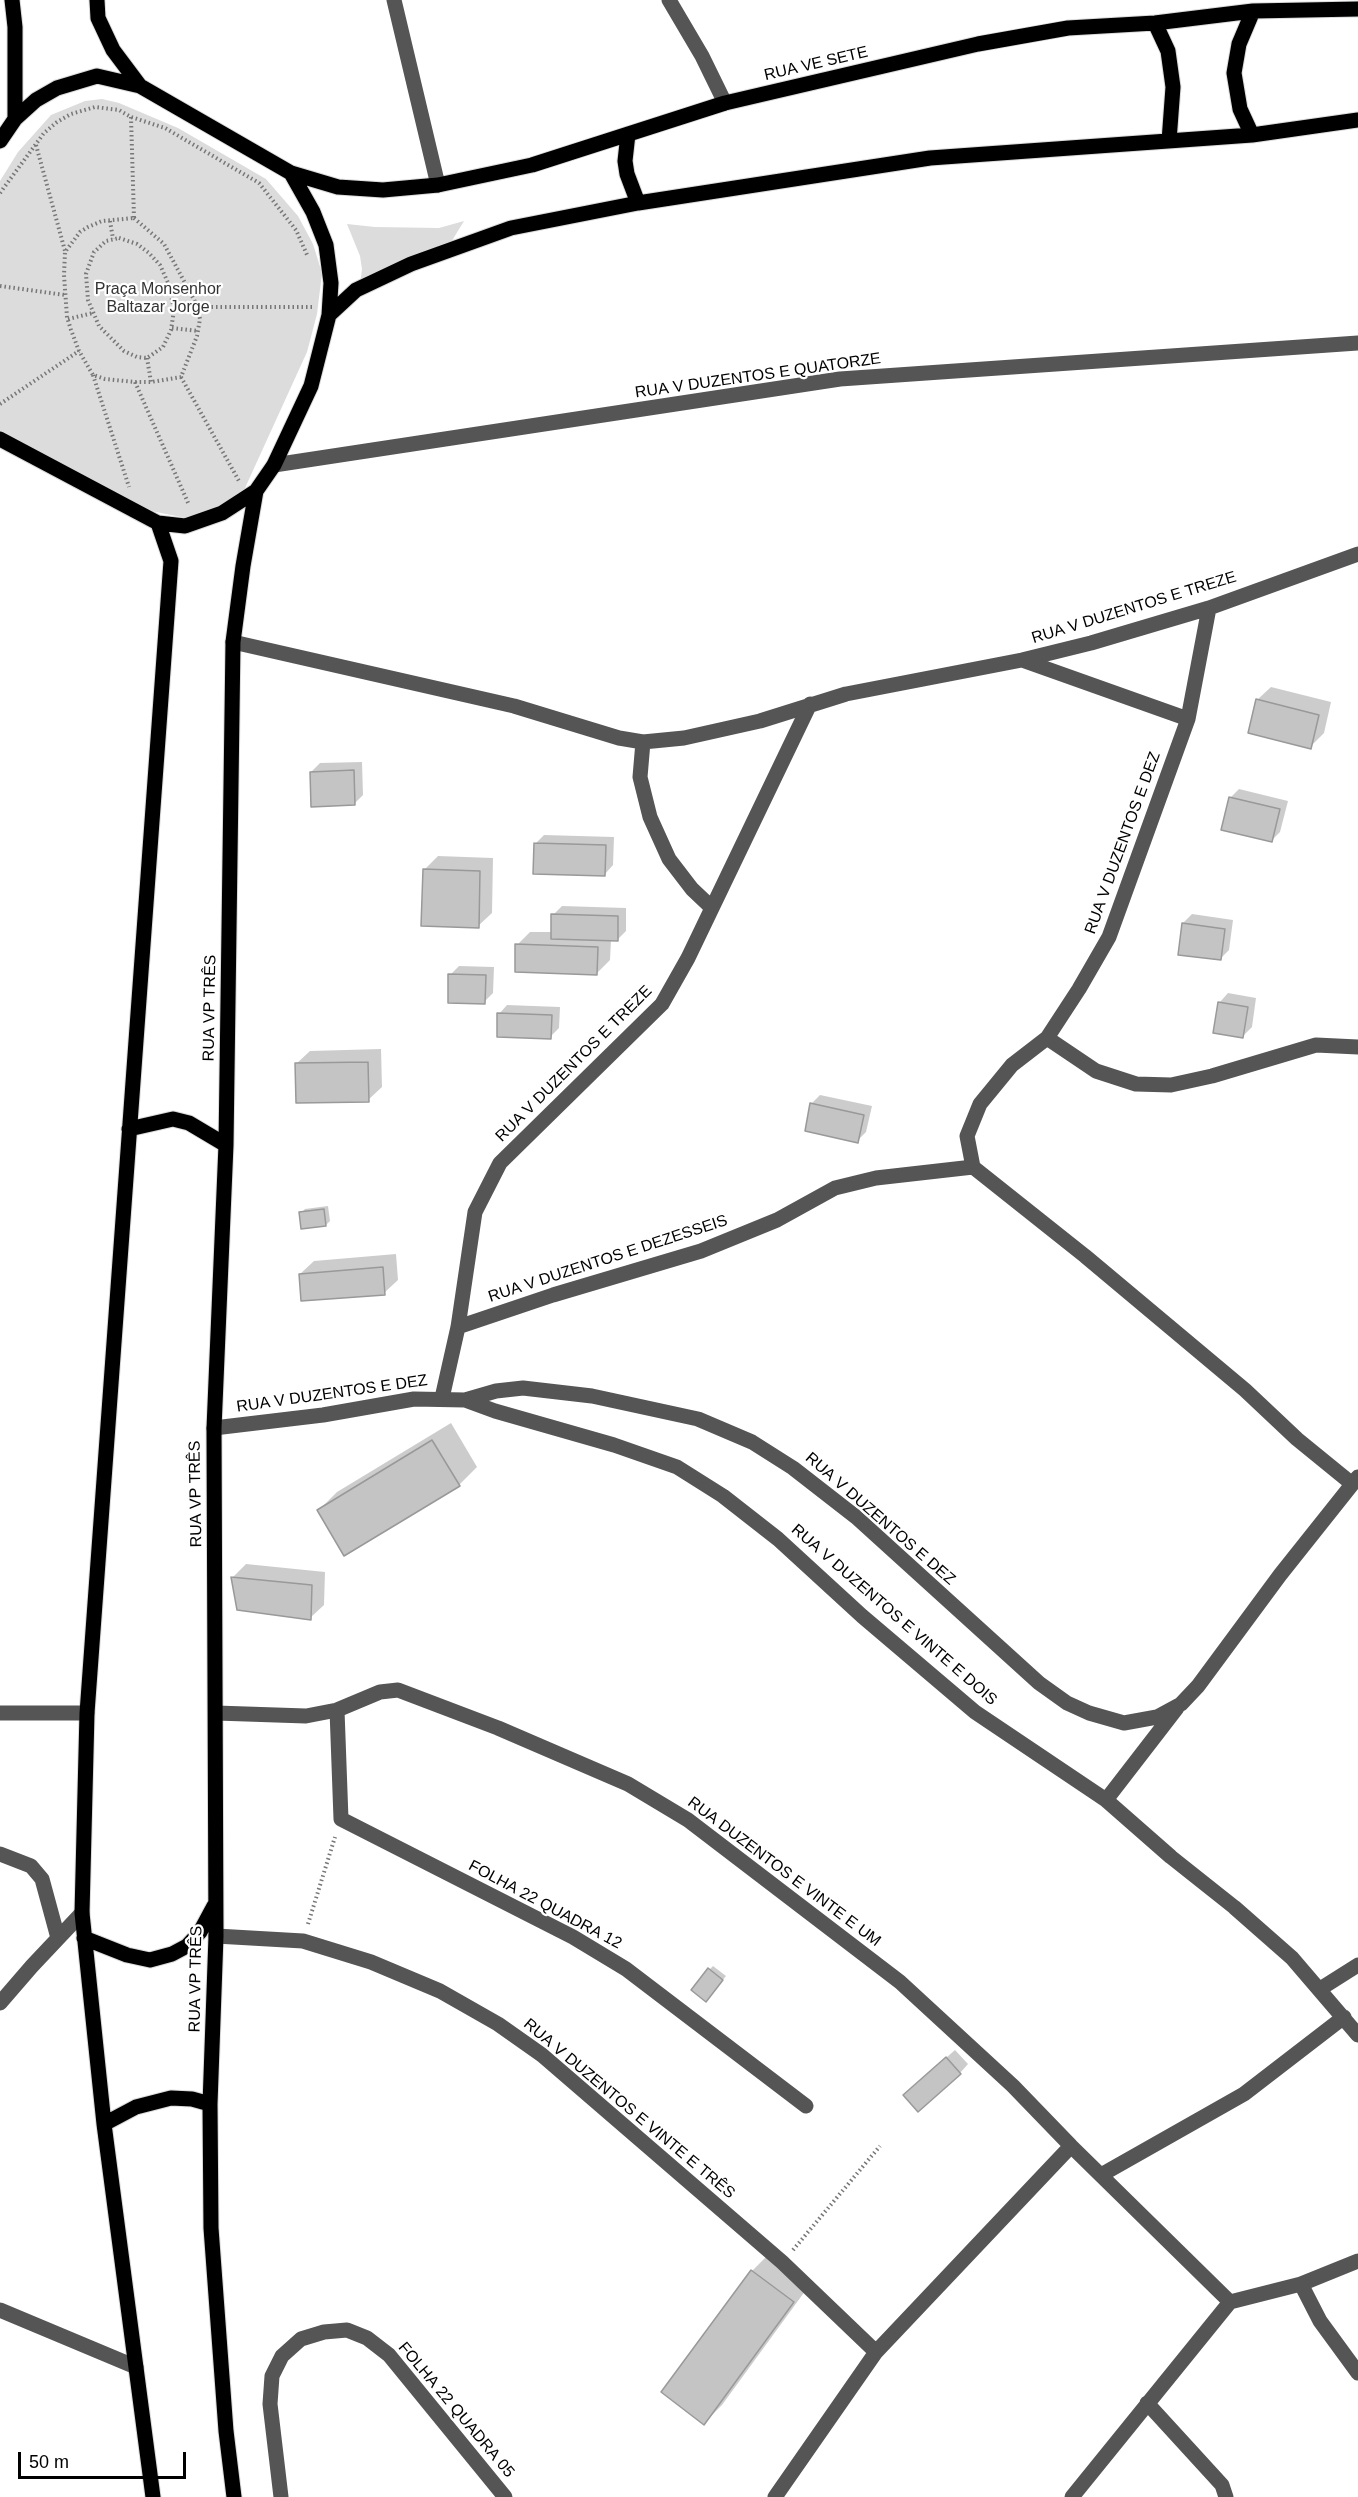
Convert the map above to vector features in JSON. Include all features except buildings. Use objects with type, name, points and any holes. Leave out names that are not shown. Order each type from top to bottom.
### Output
[{"type":"main road","points":[[12,0],[15,27],[15,119]]},
{"type":"main road","points":[[97,0],[98,18],[113,50],[140,86]]},
{"type":"main road","points":[[1252,5],[1239,45],[1234,74],[1240,109],[1252,135]]},
{"type":"main road","name":"RUA VE SETE","points":[[140,86],[291,173],[339,187],[383,190],[438,185],[532,165],[725,103],[978,44],[1068,28],[1155,23],[1252,5],[1358,9]]},
{"type":"main road","points":[[1155,23],[1168,51],[1173,87],[1168,141]]},
{"type":"main road","points":[[0,141],[15,119],[36,100],[57,88],[97,76],[140,86]]},
{"type":"main road","points":[[329,315],[356,290],[411,264],[511,228],[638,203],[930,158],[1252,135],[1358,120]]},
{"type":"main road","points":[[628,134],[627,174],[638,203]]},
{"type":"main road","points":[[0,439],[158,523],[185,525],[222,513],[274,465],[311,386],[329,315],[331,283],[326,245],[313,212],[291,173]]},
{"type":"main road","name":"RUA VP TRÊS","points":[[234,2497],[226,2431],[211,2228],[210,2104],[216,1936],[214,1428],[226,1145],[233,642],[252,485]]},
{"type":"main road","points":[[153,2497],[104,2124],[82,1913],[87,1713],[171,561],[158,523]]},
{"type":"main road","points":[[129,1129],[173,1119],[189,1123],[226,1145]]},
{"type":"main road","points":[[84,1938],[127,1955],[150,1960],[172,1954],[187,1946],[200,1932],[215,1905]]},
{"type":"main road","points":[[104,2124],[136,2107],[163,2100],[192,2099],[210,2104]]},
{"type":"street","points":[[394,0],[438,185]]},
{"type":"street","points":[[669,0],[702,56],[725,103]]},
{"type":"street","name":"RUA V DUZENTOS E QUATORZE","points":[[274,465],[840,379],[1358,343]]},
{"type":"street","name":"RUA V DUZENTOS E TREZE","points":[[233,642],[514,706],[619,738],[643,742],[684,738],[716,731],[760,721],[810,704],[886,685],[1022,660],[1091,643],[1209,608],[1358,554]]},
{"type":"street","name":"RUA V DUZENTOS E DEZ","points":[[214,1428],[323,1415],[414,1399],[465,1400],[496,1391],[523,1388],[592,1396],[698,1419],[752,1442],[793,1468],[856,1517],[1039,1683],[1067,1703],[1089,1713],[1124,1723],[1157,1717],[1181,1704],[1198,1686],[1354,1480],[1297,1438],[1245,1390],[1085,1256],[973,1167],[967,1136],[980,1104],[1012,1065],[1047,1038],[1109,937],[1188,719],[1209,608]]},
{"type":"street","points":[[1022,660],[1188,719]]},
{"type":"street","name":"RUA V DUZENTOS E TREZE","points":[[442,1398],[458,1327],[475,1212],[500,1163],[662,1004],[688,958],[810,704]]},
{"type":"street","points":[[643,742],[640,777],[650,817],[669,859],[692,889],[711,907]]},
{"type":"street","points":[[1047,1038],[1096,1071],[1136,1084],[1171,1085],[1212,1076],[1316,1045],[1358,1047]]},
{"type":"street","name":"RUA V DUZENTOS E DEZESSEIS","points":[[458,1327],[553,1295],[701,1251],[777,1220],[835,1188],[876,1178],[973,1167]]},
{"type":"street","name":"RUA V DUZENTOS E VINTE E DOIS","points":[[465,1400],[495,1411],[614,1445],[677,1467],[723,1496],[778,1539],[862,1616],[975,1712],[1106,1800],[1275,1943],[1320,1989],[1358,2035]]},
{"type":"street","name":"RUA DUZENTOS E VINTE E UM","points":[[216,1713],[306,1716],[337,1710],[380,1692],[398,1690],[498,1728],[628,1784],[688,1820],[900,1982],[1013,2086],[1230,2302]]},
{"type":"street","points":[[1106,1800],[1181,1704]]},
{"type":"street","points":[[337,1710],[341,1819]]},
{"type":"street","points":[[0,1713],[87,1713]]},
{"type":"street","name":"FOLHA 22 QUADRA 12","points":[[341,1819],[573,1937],[626,1970],[806,2106]]},
{"type":"street","points":[[0,1854],[31,1866],[42,1879],[58,1938]]},
{"type":"street","points":[[0,2003],[82,1913]]},
{"type":"street","name":"RUA V DUZENTOS E VINTE E TRÊS","points":[[216,1936],[303,1941],[371,1962],[440,1990],[498,2024],[542,2055],[783,2262],[876,2352]]},
{"type":"street","points":[[1320,1989],[1358,1965]]},
{"type":"street","points":[[1101,2175],[1244,2094],[1344,2017]]},
{"type":"street","points":[[775,2497],[876,2352],[1071,2146]]},
{"type":"street","points":[[1072,2497],[1230,2302],[1301,2284],[1358,2261]]},
{"type":"street","points":[[1301,2284],[1320,2321],[1358,2373]]},
{"type":"street","points":[[0,2310],[136,2367]]},
{"type":"street","name":"FOLHA 22 QUADRA 05","points":[[281,2497],[270,2404],[272,2376],[282,2356],[301,2339],[324,2332],[347,2330],[367,2338],[389,2355],[505,2497]]},
{"type":"street","points":[[1147,2403],[1222,2485],[1226,2497]]},
{"type":"path","points":[[0,193],[36,144],[57,122],[82,110],[95,107],[119,110],[130,117],[165,128],[259,183],[296,231],[311,267]]},
{"type":"path","points":[[130,117],[134,218],[164,244],[198,308],[198,331],[181,377],[242,487],[252,485]]},
{"type":"path","points":[[36,144],[65,252],[63,263],[68,319],[79,351],[93,375],[130,488]]},
{"type":"path","points":[[65,252],[80,232],[88,227],[102,221],[134,218]]},
{"type":"path","points":[[110,221],[113,239]]},
{"type":"path","points":[[119,238],[137,244],[160,265],[169,285],[174,310],[171,328],[163,347],[147,358],[137,357],[124,351],[99,326],[88,300],[86,274],[94,252],[106,241],[113,239],[119,238]]},
{"type":"path","points":[[0,286],[65,295]]},
{"type":"path","points":[[310,319],[312,296]]},
{"type":"path","points":[[198,308],[312,307]]},
{"type":"path","points":[[68,319],[93,313]]},
{"type":"path","points":[[171,328],[198,331]]},
{"type":"path","points":[[0,404],[79,351]]},
{"type":"path","points":[[147,358],[151,382]]},
{"type":"path","points":[[93,375],[105,379],[135,382],[181,377]]},
{"type":"path","points":[[135,382],[193,512]]},
{"type":"path","points":[[303,1941],[341,1819]]},
{"type":"path","points":[[783,2262],[880,2146]]},
{"type":"green space","name":"Praça Monsenhor Baltazar Jorge","points":[[102,99],[119,103],[178,128],[266,179],[298,216],[313,244],[322,273],[317,314],[307,352],[240,499],[186,518],[151,511],[0,433],[0,181],[18,152],[51,115],[85,101]]},
{"type":"green space","points":[[464,221],[450,244],[360,285],[362,269],[360,256],[347,224],[439,228]]}]
